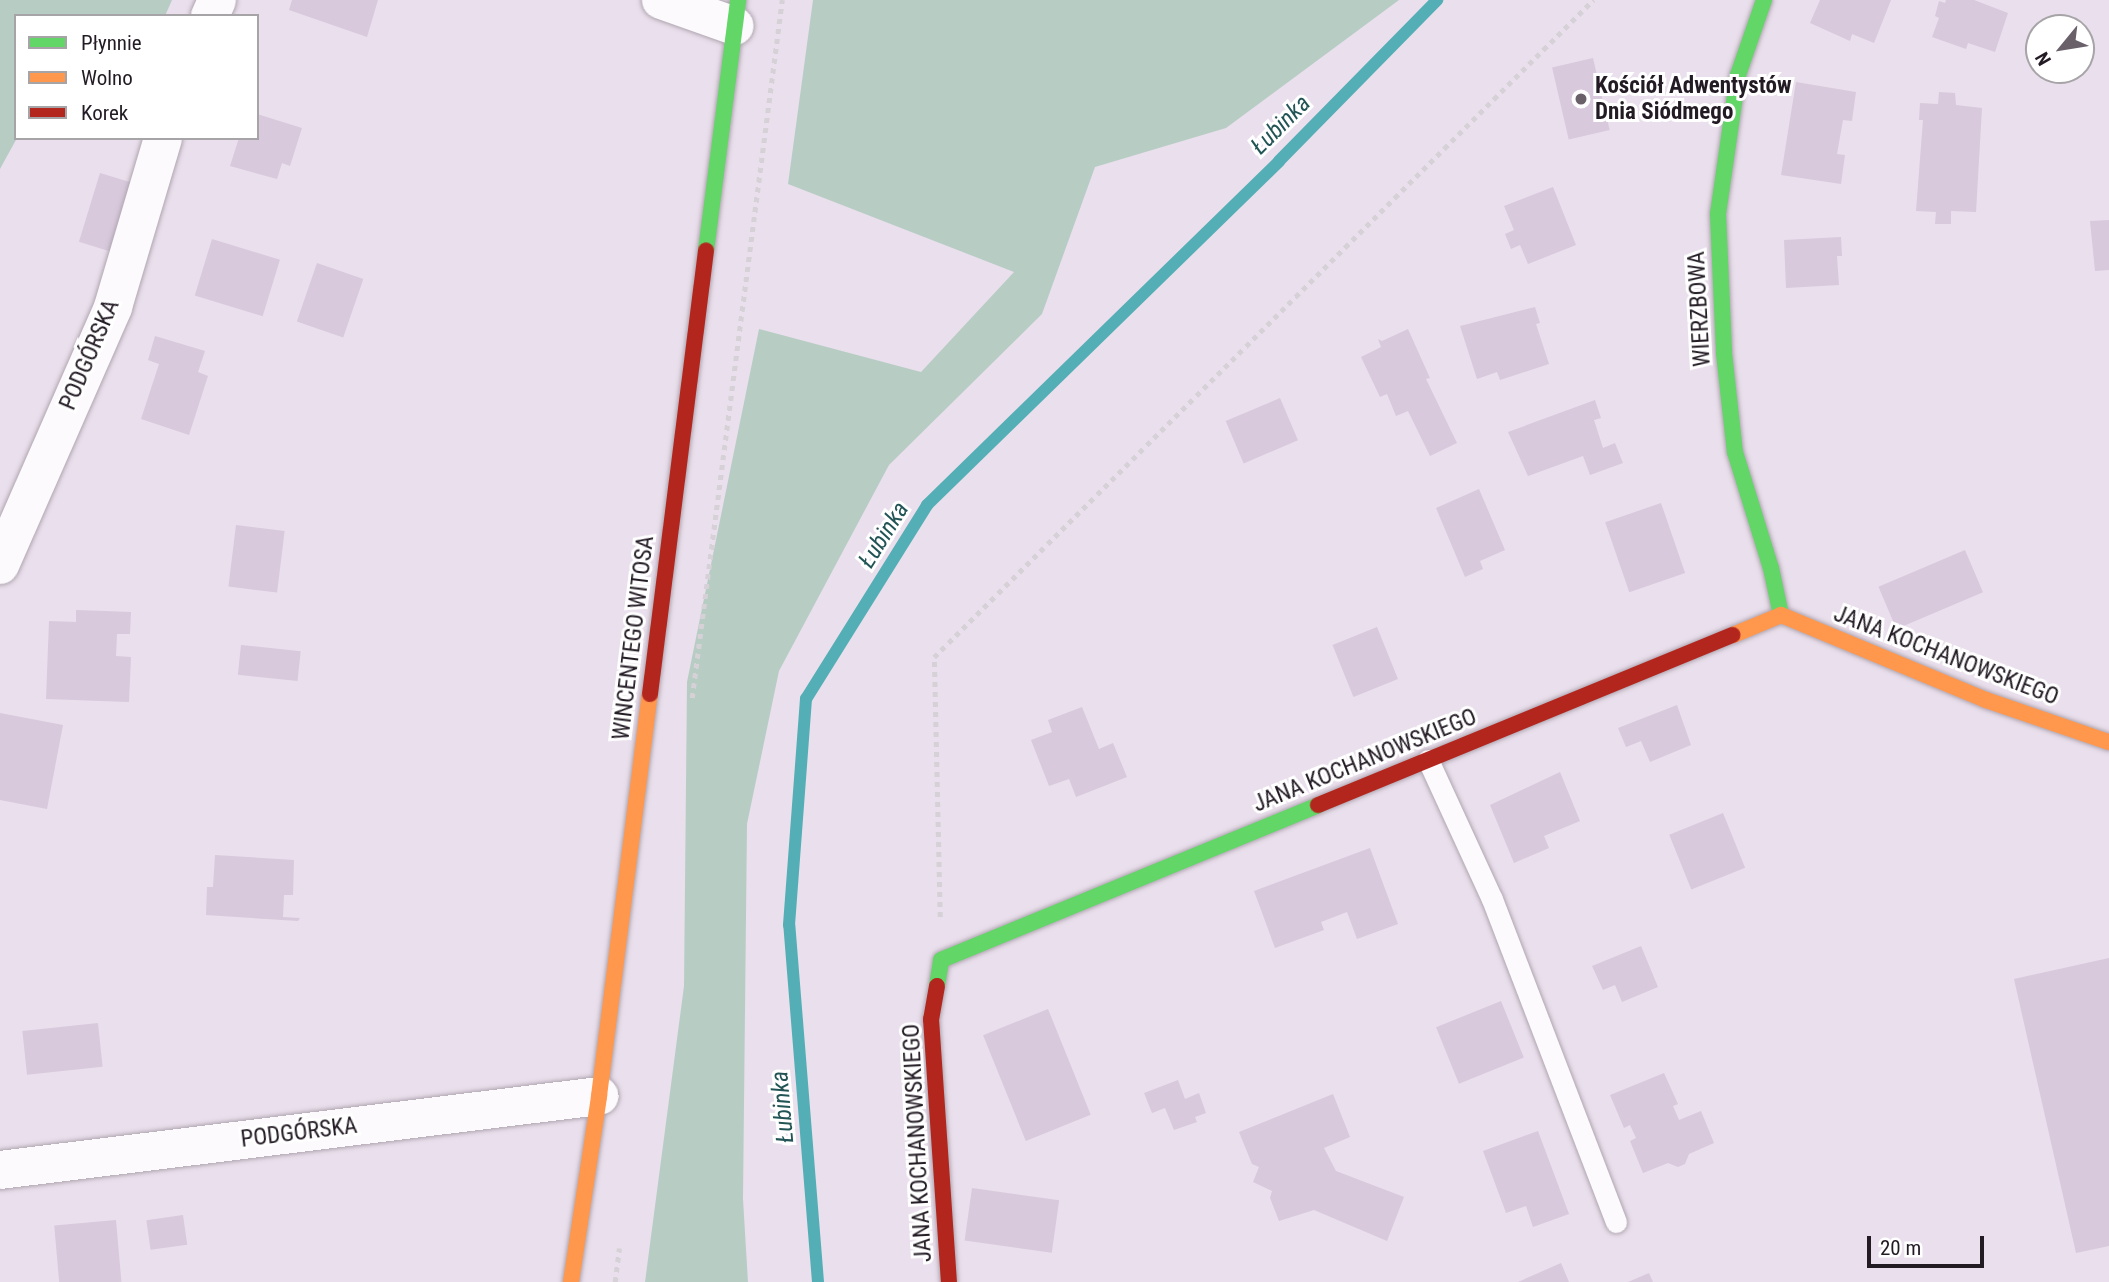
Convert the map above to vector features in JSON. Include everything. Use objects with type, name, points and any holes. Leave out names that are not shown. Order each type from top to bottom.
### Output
[{"type":"street","points":[[661,0],[736,13]]},
{"type":"street","name":"WIERZBOWA","points":[[1764,0],[1738,75],[1718,214],[1724,353],[1735,452],[1771,568],[1781,615]]},
{"type":"street","name":"WINCENTEGO WITOSA","points":[[571,1282],[599,1096],[736,13]]},
{"type":"street","name":"PODGÓRSKA","points":[[0,565],[113,307],[162,140]]},
{"type":"street","name":"JANA KOCHANOWSKIEGO","points":[[949,1282],[931,1019],[941,960],[1781,615],[1986,700],[2109,742]]},
{"type":"street","name":"PODGÓRSKA","points":[[0,1170],[599,1096]]},
{"type":"lane","points":[[1428,760],[1492,899],[1616,1222]]},
{"type":"path","points":[[941,960],[934,657],[1593,0]]},
{"type":"green space","points":[[0,0],[172,0],[166,14],[14,14],[16,140],[0,169]]},
{"type":"green space","points":[[813,0],[1399,0],[1226,128],[1095,167],[1042,314],[889,465],[779,671],[747,824],[743,1199],[748,1282],[645,1282],[684,986],[687,682],[759,329],[921,372],[1014,272],[788,184]]},
{"type":"building","points":[[292,0],[378,0],[367,37],[289,10]]},
{"type":"building","points":[[1820,0],[1891,0],[1874,43],[1852,34],[1850,41],[1810,23]]},
{"type":"building","points":[[1946,0],[1974,0],[2008,13],[1995,52],[1968,43],[1966,49],[1932,37],[1939,18],[1935,16],[1939,1],[1945,3]]},
{"type":"building","name":"Kościół Adwentystów Dnia Siódmego","points":[[1593,58],[1610,130],[1569,140],[1552,67]]},
{"type":"building","points":[[1796,82],[1856,92],[1852,121],[1843,120],[1837,154],[1845,155],[1841,184],[1781,175]]},
{"type":"building","points":[[1939,92],[1955,93],[1956,105],[1982,108],[1976,212],[1951,211],[1951,224],[1935,224],[1936,212],[1916,211],[1923,120],[1919,120],[1920,103],[1938,104]]},
{"type":"building","points":[[259,115],[302,128],[290,166],[282,163],[277,179],[230,166],[238,140],[259,140]]},
{"type":"building","points":[[100,173],[135,184],[114,253],[79,242]]},
{"type":"building","points":[[1553,187],[1576,245],[1528,264],[1520,245],[1511,249],[1505,234],[1514,230],[1504,206]]},
{"type":"building","points":[[2109,220],[2109,270],[2095,271],[2090,221]]},
{"type":"building","points":[[1841,237],[1842,256],[1837,256],[1839,285],[1786,288],[1784,240]]},
{"type":"building","points":[[212,239],[280,260],[263,316],[195,295]]},
{"type":"building","points":[[317,263],[363,279],[343,338],[297,322]]},
{"type":"building","points":[[1535,307],[1540,323],[1536,324],[1549,364],[1500,380],[1497,372],[1477,379],[1460,326]]},
{"type":"building","points":[[1408,329],[1430,378],[1426,379],[1457,443],[1430,456],[1408,411],[1396,416],[1387,394],[1380,397],[1361,357],[1381,347],[1378,339],[1382,341]]},
{"type":"building","points":[[155,336],[205,351],[198,372],[208,376],[189,435],[141,419],[159,364],[148,360]]},
{"type":"building","points":[[1280,398],[1298,440],[1244,463],[1226,421]]},
{"type":"building","points":[[1595,400],[1601,418],[1594,420],[1603,448],[1615,443],[1623,463],[1590,475],[1583,456],[1528,476],[1508,432]]},
{"type":"building","points":[[1479,489],[1505,550],[1480,561],[1483,569],[1465,577],[1436,508]]},
{"type":"building","points":[[1661,503],[1685,573],[1629,592],[1605,522]]},
{"type":"building","points":[[236,525],[285,531],[277,593],[228,587]]},
{"type":"building","points":[[1965,550],[1983,592],[1896,629],[1878,587]]},
{"type":"building","points":[[76,610],[131,612],[130,634],[117,634],[116,656],[131,657],[129,702],[46,699],[49,621],[76,622]]},
{"type":"building","points":[[1377,627],[1398,679],[1353,697],[1332,645]]},
{"type":"building","points":[[241,645],[301,651],[298,681],[238,675]]},
{"type":"building","points":[[1677,705],[1691,745],[1650,762],[1641,741],[1626,747],[1618,728]]},
{"type":"building","points":[[1082,707],[1099,749],[1113,743],[1127,777],[1076,797],[1069,779],[1049,786],[1031,740],[1052,732],[1048,720]]},
{"type":"building","points":[[0,713],[63,725],[47,809],[0,800]]},
{"type":"building","points":[[1560,772],[1580,821],[1544,836],[1549,848],[1514,863],[1490,805]]},
{"type":"building","points":[[1723,813],[1745,868],[1691,889],[1669,835]]},
{"type":"building","points":[[1370,848],[1398,924],[1357,939],[1347,912],[1321,922],[1324,930],[1275,948],[1254,891]]},
{"type":"building","points":[[215,855],[294,860],[293,895],[284,895],[283,917],[300,918],[298,921],[206,915],[207,887],[213,887]]},
{"type":"building","points":[[1641,946],[1658,987],[1622,1002],[1615,985],[1603,990],[1592,966]]},
{"type":"building","points":[[2109,958],[2109,1246],[2076,1253],[2014,979]]},
{"type":"building","points":[[1501,1001],[1524,1058],[1459,1084],[1436,1027]]},
{"type":"building","points":[[1048,1009],[1091,1115],[1026,1141],[983,1035]]},
{"type":"building","points":[[98,1023],[103,1067],[27,1075],[22,1031]]},
{"type":"building","points":[[1664,1073],[1678,1104],[1673,1106],[1679,1120],[1701,1111],[1714,1143],[1689,1154],[1685,1164],[1678,1167],[1668,1163],[1643,1173],[1630,1141],[1636,1138],[1630,1125],[1624,1128],[1610,1095]]},
{"type":"building","points":[[1178,1080],[1185,1099],[1199,1093],[1206,1113],[1195,1117],[1197,1122],[1174,1130],[1165,1108],[1152,1113],[1144,1093]]},
{"type":"building","points":[[1333,1094],[1350,1137],[1324,1148],[1336,1171],[1404,1197],[1387,1241],[1314,1210],[1279,1221],[1270,1198],[1272,1191],[1253,1182],[1259,1167],[1252,1164],[1239,1132]]},
{"type":"building","points":[[1538,1131],[1569,1214],[1533,1227],[1526,1206],[1506,1213],[1483,1151]]},
{"type":"building","points":[[972,1188],[1059,1200],[1052,1253],[965,1240]]},
{"type":"building","points":[[183,1215],[187,1245],[151,1250],[146,1220]]},
{"type":"building","points":[[116,1220],[121,1282],[59,1282],[54,1225]]},
{"type":"building","points":[[1561,1263],[1569,1282],[1518,1282]]},
{"type":"building","points":[[1649,1273],[1653,1282],[1628,1282]]},
{"type":"waterway","name":"Łubinka","points":[[818,1282],[789,925],[806,699],[927,505],[1279,161],[1437,0]]},
{"type":"traffic: fast","points":[[706,251],[738,0]]},
{"type":"traffic: fast","points":[[1764,0],[1738,75],[1718,214],[1724,353],[1735,452],[1771,568],[1781,615]]},
{"type":"traffic: fast","points":[[937,986],[941,960],[1318,805]]},
{"type":"traffic: slow","points":[[1733,635],[1781,615],[1986,700],[2109,742]]},
{"type":"traffic: slow","points":[[571,1282],[599,1096],[650,694]]},
{"type":"traffic: jam","points":[[650,694],[706,251]]},
{"type":"traffic: jam","points":[[1318,805],[1733,635]]},
{"type":"traffic: jam","points":[[937,986],[931,1019],[949,1282]]},
{"type":"place","name":"Kościół Adwentystów Dnia Siódmego","points":[[1581,99]]}]
